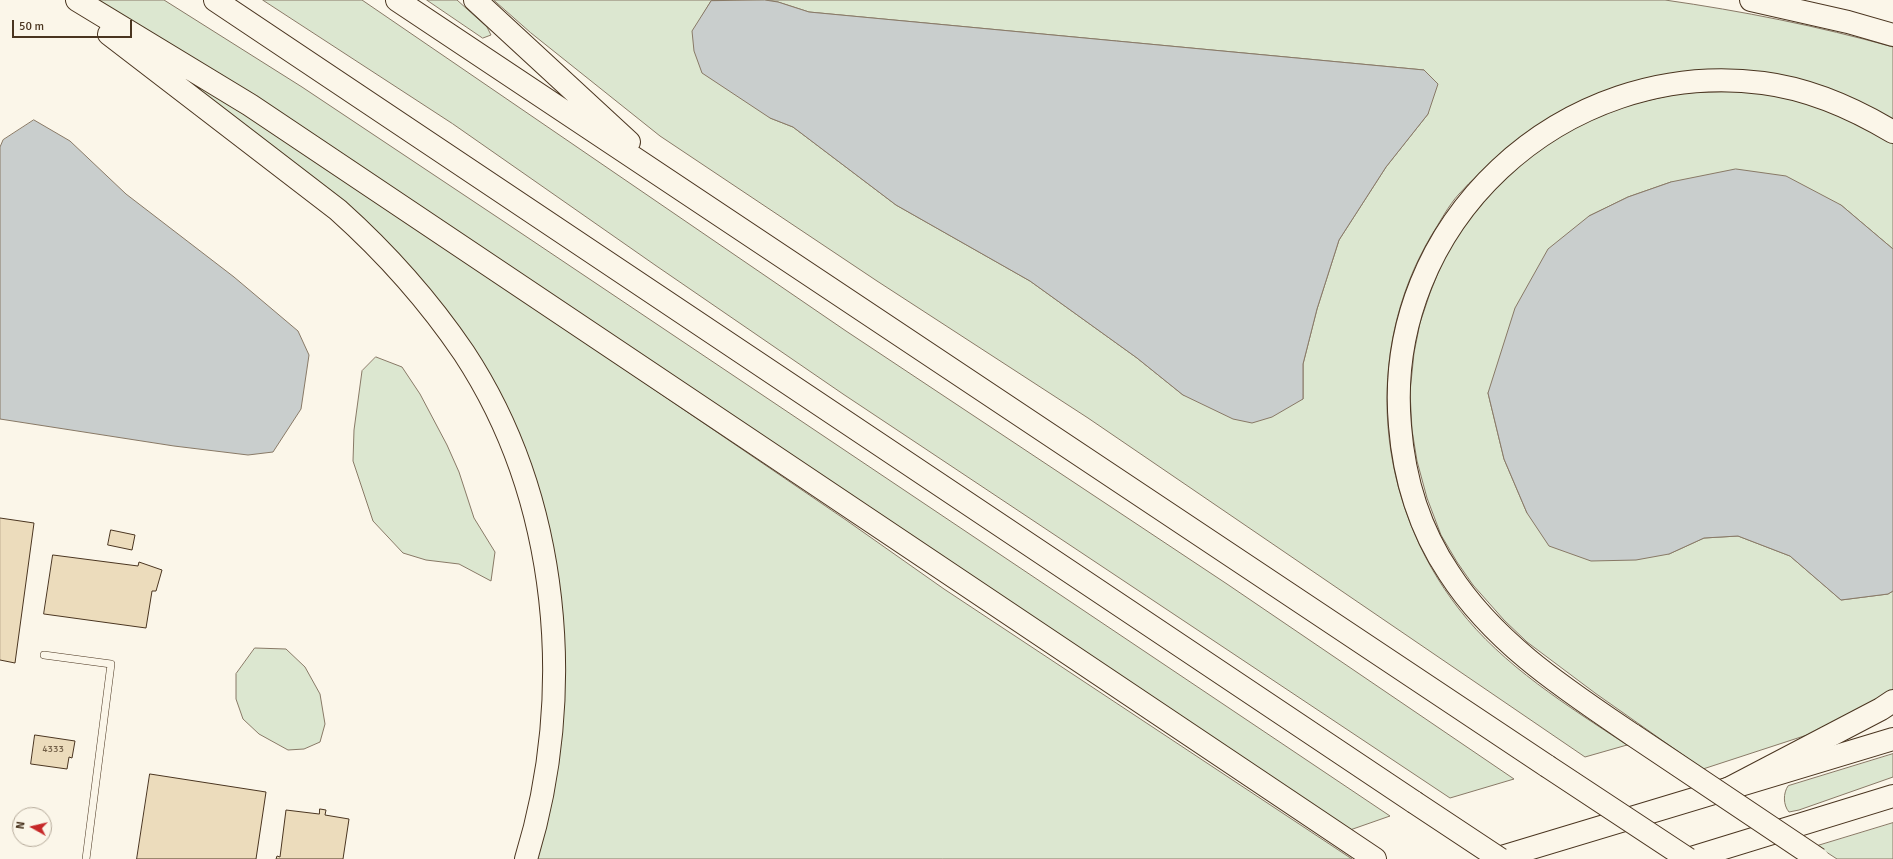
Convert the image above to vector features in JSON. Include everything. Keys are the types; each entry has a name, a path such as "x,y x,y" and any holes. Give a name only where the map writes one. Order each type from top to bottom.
{"main road":[{"path":"65,0 309,188 372,241 406,276 436,314 464,354 488,397 519,467 530,502 548,582 553,628 555,674 551,744 540,808 526,859"},
{"path":"77,0 250,105 1375,859"},
{"path":"204,0 290,50"},
{"path":"215,0 1500,859"},
{"path":"397,0 1688,859 1893,796"},
{"path":"475,0 680,189"},
{"path":"1750,0 1848,22 1893,35"},
{"path":"1818,859 1581,700 1532,663 1499,635 1470,604 1447,571 1428,537 1416,504 1406,470 1398,407 1399,379 1402,351 1410,317 1422,283 1437,250 1455,220 1476,192 1501,167 1532,141 1567,120 1604,102 1643,90 1681,84 1717,81 1765,84 1802,91 1838,103 1871,119 1893,132"},
{"path":"1728,789 1881,709 1893,701"},
{"path":"1495,859 1893,738"}],"lane":[{"path":"44,655 111,664 86,859"}],"green space":[{"path":"97,0 164,0 302,87 1390,816 1350,830"},
{"path":"263,0 362,0 846,331 1227,584 1514,779 1450,798 843,394 453,124"},
{"path":"427,0 457,0 487,27 491,35 483,38"},
{"path":"494,0 722,0 711,1 702,16 770,118 793,127 896,205 1030,281 1137,358 1183,395 1303,399 1303,364 1317,309 1339,240 1386,167 1428,114 1424,70 809,12 778,2 765,0 1665,0 1780,20 1837,32 1893,47 1893,123 1699,75 1499,157 1468,184 1451,204 1431,236 1409,281 1395,329 1388,377 1388,427 1395,475 1410,522 1431,567 1459,609 1476,630 1537,684 1627,745 1585,757 1088,418 877,281 660,136 531,33"},
{"path":"189,75 846,520 944,589 1352,859 533,859 544,823 546,535 450,323 182,82"},
{"path":"1752,91 1788,97 1817,105 1893,142 1893,249 1841,205 1671,182 1628,197 1589,216 1488,393 1504,459 1527,513 1669,554 1704,538 1738,536 1790,556 1841,600 1888,594 1893,591 1893,692 1832,725 1807,735 1703,769 1595,693 1527,642 1504,620 1473,585 1441,535 1427,498 1417,461 1412,430 1410,392 1414,353 1420,323 1442,263 1449,249 1468,221 1501,180 1540,147 1610,109 1681,93"},
{"path":"376,357 402,367 420,394 447,445 459,472 474,518 495,552 491,581 459,564 426,560 403,553 373,521 353,461 354,430 362,371"},
{"path":"255,648 286,649 305,667 320,694 325,724 320,742 304,749 288,750 259,734 243,719 236,699 236,674"},
{"path":"1893,754 1893,777 1799,810 1789,812 1787,809 1784,799 1788,786"},
{"path":"1893,823 1893,859 1837,859 1817,846"}],"shaded area":[{"path":"765,0 778,2 809,12 1424,70 1438,84 1428,114 1386,167 1339,240 1317,309 1303,364 1303,399 1272,417 1252,423 1233,419 1183,395 1137,358 1030,281 896,205 793,127 770,118 702,73 694,51 692,31 711,1"},
{"path":"34,120 70,141 126,194 234,277 298,331 309,355 301,409 273,452 248,455 174,446 0,419 0,147 3,140"},
{"path":"1736,169 1786,176 1841,205 1893,249 1893,591 1888,594 1841,600 1790,556 1738,536 1704,538 1669,554 1636,560 1591,561 1549,546 1527,513 1504,459 1488,393 1515,308 1548,249 1589,216 1628,197 1671,182"}],"building":[{"path":"0,518 34,523 15,663 0,660"},
{"path":"111,530 135,535 132,550 108,545"},
{"path":"53,555 138,566 139,562 162,570 156,591 152,591 146,628 44,614"},
{"path":"35,735 75,741 72,758 69,757 67,769 31,764"},
{"path":"150,774 266,792 256,859 137,859"},
{"path":"320,809 326,810 325,815 349,819 343,859 276,859 277,856 280,857 286,810 319,814"}]}
